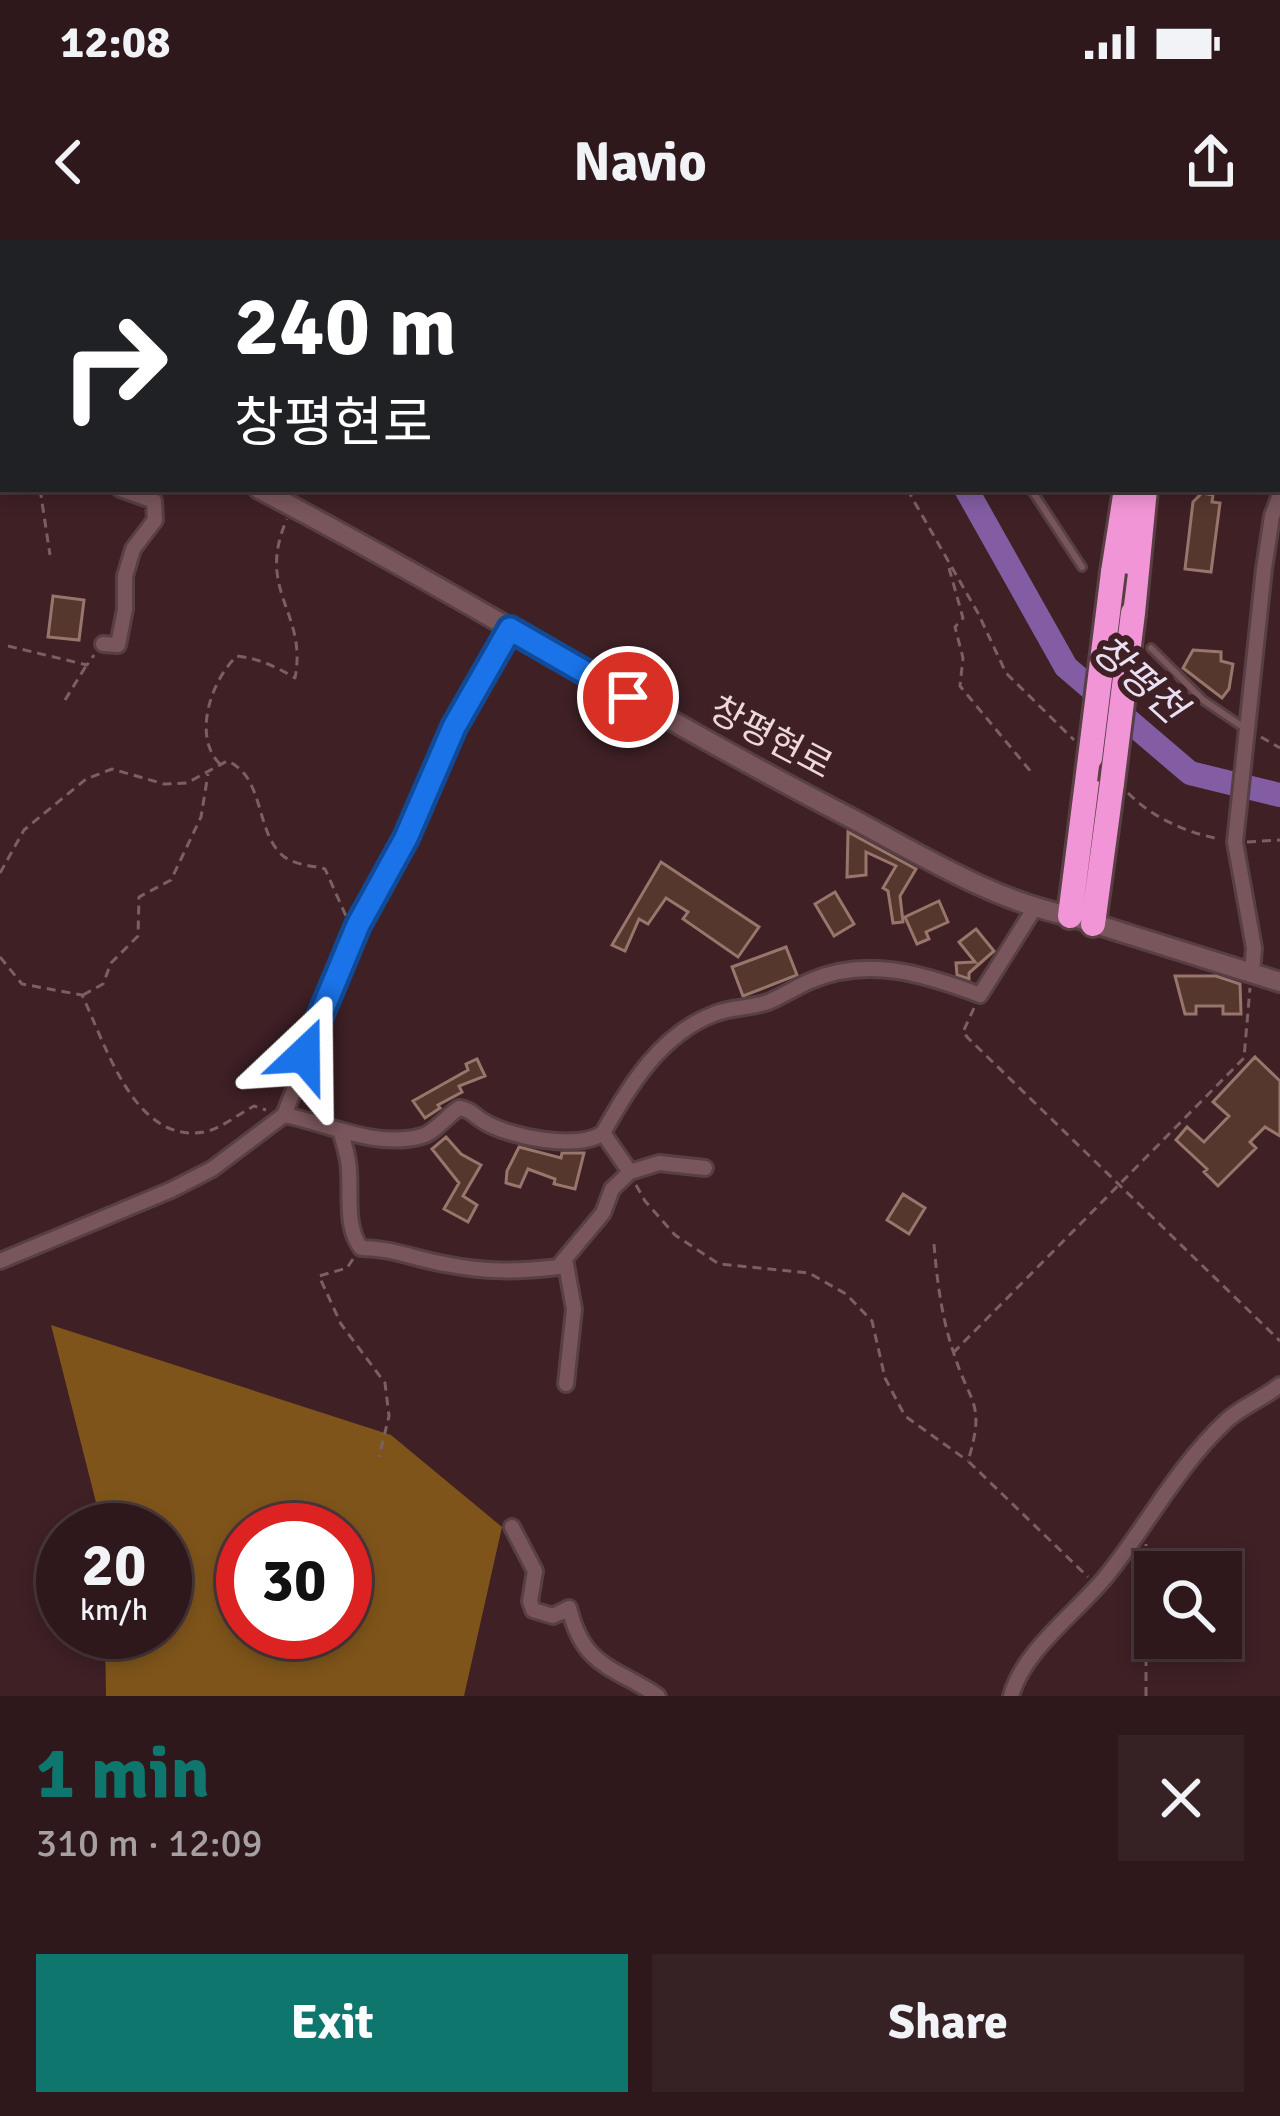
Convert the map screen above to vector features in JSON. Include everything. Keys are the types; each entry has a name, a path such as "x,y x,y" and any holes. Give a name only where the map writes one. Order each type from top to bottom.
{"highway":[{"path":"1082,920 1087,753 1126,492"},
{"path":"1082,920 1113,781 1145,492"}],"main road":[{"name":"창평현로","path":"265,492 706,742 1034,909 1280,982"}],"street":[{"path":"103,644 118,646 125,576 133,549 154,520 154,501 128,492"},
{"path":"1252,974 1254,947 1236,837 1272,569 1272,516 1280,496"},
{"path":"0,1261 212,1169 284,1115 355,933 406,838 454,727 510,629"},
{"path":"284,1115 378,1138 426,1136 459,1108 472,1110 484,1122 544,1140 595,1139 634,1077 680,1034 714,1014 766,1003 814,979 849,970 887,968 980,995 1034,909"},
{"path":"341,1132 350,1167 355,1240 361,1248 388,1248 438,1263 505,1273 558,1267 603,1213 612,1189 630,1172 659,1162 705,1168"},
{"path":"603,1133 630,1172"},
{"path":"565,1259 574,1309 566,1384"},
{"path":"1011,1696 1033,1654 1098,1586 1141,1525 1230,1417 1280,1385"},
{"path":"512,1527 535,1571 533,1610 553,1616 569,1608 580,1641 604,1667 658,1696"}],"lane":[{"path":"1033,492 1082,567"},
{"path":"1151,648 1220,715 1247,730"}],"path":[{"path":"40,492 50,555"},
{"path":"910,492 1006,673 1087,753"},
{"path":"220,764 209,753 202,725 227,665 237,656 251,658 271,663 295,678 296,633 277,584 275,562 276,545 293,507"},
{"path":"947,561 963,618 955,627 963,658 960,686 1032,773"},
{"path":"65,700 103,644"},
{"path":"8,646 87,665"},
{"path":"1247,730 1280,748"},
{"path":"0,873 24,830 86,779 112,769 164,784 187,783 227,760 239,766 249,780 277,851 291,861 325,868 355,933"},
{"path":"0,957 22,984 82,995 103,984 111,963 138,936 139,897 171,880 202,817 208,771"},
{"path":"1113,781 1145,810 1192,833 1280,840"},
{"path":"953,1353 1244,1058 1252,974"},
{"path":"82,995 137,1107 157,1125 205,1132 254,1106 284,1115"},
{"path":"980,995 963,1032 1280,1341"},
{"path":"630,1172 645,1201 675,1235 719,1264 808,1273 845,1294 872,1321 885,1378 905,1416 968,1461 1098,1586"},
{"path":"934,1244 940,1309 979,1426 968,1461"},
{"path":"361,1248 347,1268 319,1276 341,1324 385,1383 389,1416 379,1457"},
{"path":"1141,1525 1148,1547 1146,1696"}],"shaded area":[{"path":"51,1325 391,1435 502,1527 464,1696 106,1696 105,1659 192,1659 192,1503 96,1503"}],"building":[{"path":"1202,493 1220,503 1211,572 1185,569 1193,502"},
{"path":"53,596 84,600 79,640 48,637"},
{"path":"1193,650 1221,652 1221,661 1233,664 1229,689 1222,698 1183,668"},
{"path":"848,832 916,869 900,896 903,922 893,923 888,891 883,888 896,866 866,852 866,875 847,877"},
{"path":"661,862 759,927 738,957 683,919 688,912 666,898 648,924 639,919 625,951 612,945"},
{"path":"835,892 854,924 834,936 815,904"},
{"path":"939,901 948,922 926,932 929,939 917,944 905,917"},
{"path":"976,929 994,951 969,973 969,979 957,975 956,963 975,962 959,942"},
{"path":"786,947 797,975 743,996 732,967"},
{"path":"1175,976 1216,976 1240,984 1241,1014 1223,1014 1223,1006 1196,1006 1196,1014 1185,1014"},
{"path":"1255,1057 1280,1081 1280,1136 1265,1127 1250,1142 1256,1148 1218,1186 1176,1140 1187,1127 1204,1142 1229,1116 1213,1102"},
{"path":"477,1059 485,1076 459,1086 462,1092 425,1118 413,1101 468,1070 466,1064"},
{"path":"446,1137 461,1154 481,1165 463,1196 477,1205 468,1222 444,1209 459,1183 432,1149"},
{"path":"519,1147 561,1158 562,1153 584,1153 575,1189 554,1184 555,1179 528,1169 520,1187 506,1183"},
{"path":"903,1194 925,1208 909,1234 887,1220"}],"waterway":[{"name":"창평천","path":"968,492 1066,667 1190,773 1280,795"}],"route":[{"path":"304,1055 358,925 406,838 454,727 510,629 628,697"}]}
